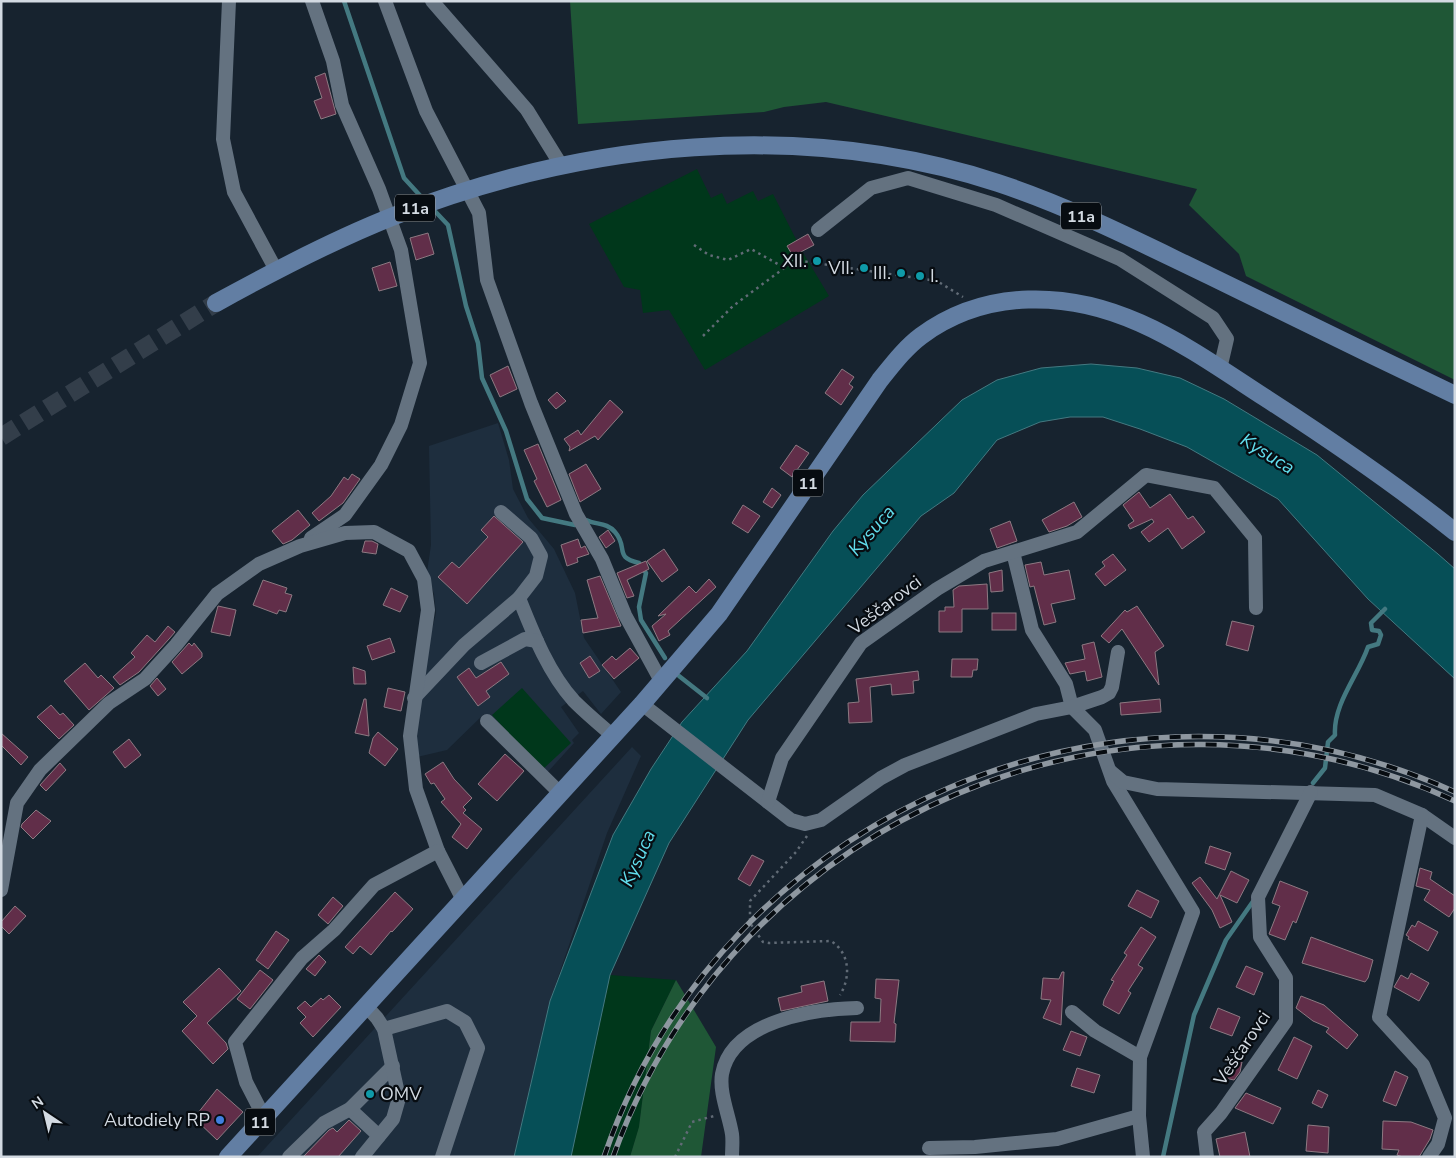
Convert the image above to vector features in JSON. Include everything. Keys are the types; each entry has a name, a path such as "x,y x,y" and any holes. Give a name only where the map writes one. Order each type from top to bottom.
{"main road":[{"name":"11a","path":"216,303 296,260 402,213 462,192 539,170 649,152 719,146 784,145 873,154 945,168 998,183 1044,200 1112,229 1451,393"},
{"name":"11","path":"228,1157 642,704 719,614 880,380 903,351 920,336 943,322 980,307 1022,298 1040,298 1084,305 1140,323 1220,369 1327,437 1453,529"}],"street":[{"path":"229,1 223,139 234,192 276,270"},
{"path":"300,546 345,515 381,465 401,425 420,363 401,250 379,189 342,105 334,61 312,1"},
{"path":"385,1 426,111 479,213 487,280 531,403 576,514 602,559 625,615 661,681"},
{"path":"432,1 527,110 561,165"},
{"path":"818,230 871,188 908,178 996,205 1120,259 1213,318 1226,339 1220,369"},
{"name":"Veščarovci","path":"768,802 782,758 861,643 937,589 984,561 1078,532 1146,475 1214,488 1255,538 1256,608"},
{"path":"414,698 464,645 519,598 536,576 541,556 531,538 501,512"},
{"path":"1,890 17,803 40,770 109,704 146,678 176,645 217,594 259,564 300,546 345,533 374,532 409,551 424,579 428,610 410,736 416,789 438,851 463,900"},
{"path":"1013,552 1032,630 1066,684 1072,707 1096,730 1113,782 1193,912 1140,1057 1139,1116 1143,1157"},
{"path":"519,598 537,641 554,673 574,700 612,735"},
{"path":"481,663 525,639 537,641"},
{"path":"642,704 791,820 805,824 821,820 881,778 905,765 1036,714 1072,707 1109,693 1118,652"},
{"path":"487,721 560,793"},
{"path":"1107,765 1117,779 1139,787 1375,795 1422,815 1455,838"},
{"name":"Veščarovci","path":"1207,1157 1204,1132 1221,1113 1286,1021 1286,978 1260,937 1258,897 1311,792"},
{"path":"1422,815 1379,1016 1423,1065 1445,1118 1438,1144 1429,1157"},
{"path":"264,1117 246,1082 235,1042 302,958 334,930 374,886 438,851"},
{"path":"362,1157 393,1119 399,1098 384,1030 377,1018 366,1006"},
{"path":"732,1157 732,1136 722,1091 722,1074 727,1060 736,1047 772,1023 830,1009 857,1008"},
{"path":"384,1030 447,1011 465,1022 478,1048 442,1157"},
{"path":"1072,1012 1095,1031 1140,1057"},
{"path":"289,1157 324,1122 350,1109 393,1066"},
{"path":"350,1109 379,1136"},
{"path":"929,1148 951,1152 1057,1139 1139,1116"}],"path":[{"path":"694,245 708,255 728,260 750,249 785,268"},
{"path":"703,336 733,306 795,260 937,281 980,307"},
{"path":"811,823 804,841 750,901 749,914 754,931 763,942 831,941 839,946 845,954 847,976 844,989 830,1009"},
{"path":"675,1157 692,1122 727,1113"}],"shaded area":[{"path":"570,1 1455,1 1455,380 1246,276 1239,254 1189,205 1197,189 826,102 784,107 764,112 578,124"},
{"path":"697,169 711,198 722,193 727,204 753,191 758,201 773,194 802,251 829,296 705,370 669,310 643,313 640,290 624,287 589,224"},
{"path":"498,423 509,460 513,489 528,518 554,549 575,593 584,638 621,692 601,714 583,691 561,707 579,733 572,740 574,743 545,775 484,714 447,750 417,757 416,739 425,660 436,613 434,594 427,572 431,545 429,446"},
{"path":"522,688 571,743 542,770 492,715"},
{"path":"632,747 641,756 607,833 550,1001 514,1157 257,1157"},
{"path":"610,975 676,980 651,1031 639,1128 630,1157 571,1157"},
{"path":"676,980 716,1047 701,1157 630,1157 639,1127 651,1031"}],"water":[{"name":"Kysuca","path":"1091,364 1137,368 1180,378 1224,399 1317,455 1438,554 1455,569 1455,679 1368,599 1278,499 1187,447 1103,417 1070,417 1040,422 997,440 954,493 921,516 748,720 669,843 610,975 571,1157 514,1157 550,1001 613,835 651,769 682,722 747,651 833,531 863,495 962,400 997,380 1041,368"}],"building":[{"path":"325,73 336,114 321,119 314,101 322,98 315,77"},
{"path":"428,233 434,254 416,260 410,238"},
{"path":"808,234 814,245 793,256 787,246"},
{"path":"390,262 397,286 379,291 372,268"},
{"path":"508,366 517,389 500,397 490,375"},
{"path":"842,369 854,377 849,384 853,387 841,405 825,393"},
{"path":"557,392 566,401 556,409 548,400"},
{"path":"610,400 623,412 598,440 595,436 569,451 570,447 564,439 578,430 581,435"},
{"path":"538,444 561,500 547,507 534,481 537,479 524,450"},
{"path":"796,445 809,453 792,477 780,468"},
{"path":"586,464 601,489 580,502 569,474"},
{"path":"352,474 360,479 343,503 319,521 312,513 331,496 344,477 348,480"},
{"path":"772,488 781,495 772,508 763,502"},
{"path":"1139,492 1150,508 1170,494 1188,519 1193,516 1205,532 1182,549 1168,528 1149,542 1141,532 1154,522 1152,519 1130,529 1128,525 1134,521 1123,505"},
{"path":"1074,502 1082,517 1067,526 1049,532 1042,520"},
{"path":"743,505 760,516 748,533 732,523"},
{"path":"298,510 310,525 292,540 283,544 272,531"},
{"path":"494,516 523,542 467,604 438,577 452,562 459,568 488,537 481,530"},
{"path":"1010,521 1017,541 997,548 990,529"},
{"path":"608,530 615,541 606,548 599,537"},
{"path":"578,539 581,548 585,546 589,554 577,558 578,562 567,566 561,545"},
{"path":"365,541 372,541 378,544 376,554 362,552"},
{"path":"664,549 678,570 662,582 647,561"},
{"path":"1113,554 1126,570 1105,586 1095,574 1105,566 1102,562"},
{"path":"646,561 649,569 627,580 634,596 627,598 617,573"},
{"path":"1041,562 1044,575 1069,570 1075,599 1051,604 1056,622 1044,625 1034,586 1030,587 1025,565"},
{"path":"1002,570 1003,591 991,592 989,573"},
{"path":"600,576 621,626 583,633 581,620 598,618 587,580"},
{"path":"709,579 716,587 668,631 670,635 659,641 652,626 666,614 658,616 689,586 696,593"},
{"path":"263,580 287,588 285,593 292,595 286,612 279,610 277,614 253,605"},
{"path":"987,584 988,609 962,609 962,632 939,632 939,611 945,611 945,607 954,607 953,590 959,586"},
{"path":"391,588 408,596 400,612 383,605"},
{"path":"218,606 236,610 230,636 211,632"},
{"path":"1137,606 1164,646 1155,652 1159,685 1122,629 1109,643 1101,636 1125,610 1127,612"},
{"path":"992,613 1016,613 1016,630 992,630"},
{"path":"1232,621 1254,626 1248,651 1226,645"},
{"path":"168,626 175,632 139,672 120,685 113,677 135,657 131,653 147,635 155,642"},
{"path":"390,638 395,652 372,660 367,646"},
{"path":"1094,642 1102,677 1087,681 1085,671 1070,674 1065,663 1085,659 1082,645"},
{"path":"189,643 192,646 194,643 202,653 202,657 182,674 172,662"},
{"path":"630,648 639,658 614,679 602,665 612,656 616,660"},
{"path":"590,656 600,671 589,678 580,663"},
{"path":"952,659 978,659 977,670 973,670 972,677 951,677"},
{"path":"501,662 509,674 486,691 490,697 478,706 457,677 469,668 476,678"},
{"path":"85,663 98,678 101,675 114,688 89,710 64,681"},
{"path":"353,667 365,671 366,684 354,684"},
{"path":"918,671 919,680 913,681 914,693 892,695 891,684 870,687 872,722 849,723 848,703 859,702 856,679"},
{"path":"157,678 166,689 158,696 150,686"},
{"path":"388,688 405,692 401,711 384,707"},
{"path":"364,699 366,699 369,736 355,733"},
{"path":"1160,699 1161,712 1121,715 1120,703"},
{"path":"51,705 60,715 63,713 74,725 59,739 37,717"},
{"path":"378,732 398,749 385,766 369,753 373,738"},
{"path":"1,733 28,757 21,765 1,745"},
{"path":"129,739 141,755 125,768 113,752"},
{"path":"505,754 524,771 497,801 478,784"},
{"path":"443,762 454,779 472,798 463,807 466,810 463,813 482,829 467,849 452,837 461,824 441,802 445,799 434,783 431,784 425,774"},
{"path":"60,763 66,770 46,791 40,785"},
{"path":"36,810 51,821 33,839 21,827"},
{"path":"1210,846 1231,853 1225,870 1205,863"},
{"path":"752,855 764,861 750,886 738,879"},
{"path":"1420,868 1432,872 1430,879 1455,896 1455,908 1449,917 1424,900 1430,890 1416,886"},
{"path":"1231,871 1249,880 1237,903 1220,895 1232,922 1220,928 1212,910 1192,883 1200,877 1217,899"},
{"path":"1280,881 1308,892 1296,923 1293,921 1285,940 1269,934 1280,906 1272,903"},
{"path":"1137,890 1159,901 1151,918 1128,906"},
{"path":"395,892 413,909 371,955 360,946 353,954 345,947"},
{"path":"333,897 343,906 328,924 318,915"},
{"path":"15,906 26,916 9,934 1,926 1,922"},
{"path":"1418,921 1438,932 1428,951 1408,939 1409,937 1406,935 1412,925 1415,927"},
{"path":"1141,927 1156,937 1138,965 1143,968 1128,991 1131,993 1119,1014 1103,1005 1104,1000 1114,981 1111,980 1127,955 1124,953"},
{"path":"276,931 289,940 268,969 256,960"},
{"path":"1311,937 1373,960 1365,982 1302,963"},
{"path":"319,955 326,962 315,976 306,969"},
{"path":"1246,966 1263,973 1254,995 1236,987"},
{"path":"219,968 241,991 207,1023 226,1043 228,1049 213,1064 182,1031 197,1016 183,1002"},
{"path":"260,970 273,980 250,1009 237,999"},
{"path":"1062,972 1064,972 1061,1025 1043,1018 1051,1000 1041,999 1043,978 1059,979"},
{"path":"1411,973 1429,983 1419,1001 1394,987 1401,975 1408,979"},
{"path":"876,979 899,980 894,1023 896,1024 895,1042 850,1041 851,1022 880,1022 881,999 875,998"},
{"path":"824,981 828,1001 781,1011 778,998 802,992 801,986"},
{"path":"329,995 341,1007 313,1037 300,1023 306,1017 297,1008 305,1001 311,1007 321,998 323,1000"},
{"path":"1301,996 1324,1005 1358,1035 1347,1049 1326,1032 1329,1028 1313,1021 1296,1008"},
{"path":"1218,1008 1240,1017 1232,1036 1210,1028"},
{"path":"1071,1031 1087,1037 1080,1056 1063,1050"},
{"path":"1294,1037 1312,1046 1297,1079 1278,1070"},
{"path":"1230,1059 1242,1062 1240,1072 1234,1080 1225,1078"},
{"path":"1077,1068 1100,1075 1094,1093 1071,1086"},
{"path":"1395,1071 1408,1077 1396,1106 1383,1101"},
{"path":"217,1089 243,1112 217,1140 194,1118"},
{"path":"1318,1090 1328,1095 1322,1108 1312,1103"},
{"path":"1246,1093 1281,1108 1273,1124 1235,1108"},
{"path":"349,1120 361,1131 338,1157 303,1157 329,1130 333,1128 337,1132"},
{"path":"1383,1121 1411,1122 1433,1130 1419,1157 1403,1157 1397,1155 1399,1150 1382,1149"},
{"path":"1308,1125 1329,1127 1328,1153 1306,1151"},
{"path":"1245,1132 1250,1157 1220,1157 1216,1139"}],"waterway":[{"path":"344,1 404,178 426,202"},
{"path":"431,207 448,225 466,306 478,343 482,378 506,431 527,499 542,518 575,525"},
{"path":"586,520 612,529 619,538 626,558 639,563 646,573 639,607 641,620 665,658"},
{"path":"1313,783 1325,768 1328,742 1335,735 1338,712 1347,690 1368,647 1378,644 1381,635 1379,631 1372,630 1371,623 1385,609"},
{"path":"679,676 707,698"},
{"path":"1163,1157 1194,1015 1226,940 1254,900"}],"tunnel":[{"path":"1,437 216,303"}],"railway":[{"path":"604,1157 661,1035 740,932 838,849 949,788 1071,750 1199,737 1328,750 1455,792"},
{"path":"613,1157 671,1038 750,936 846,854 956,794 1076,757 1202,745 1329,759 1455,801"}],"place":[{"name":"XII.","path":"817,261"},
{"name":"VII.","path":"864,268"},
{"name":"III.","path":"901,273"},
{"name":"I.","path":"920,276"},
{"name":"OMV","path":"370,1094"},
{"name":"Autodiely RP","path":"220,1120"}]}
